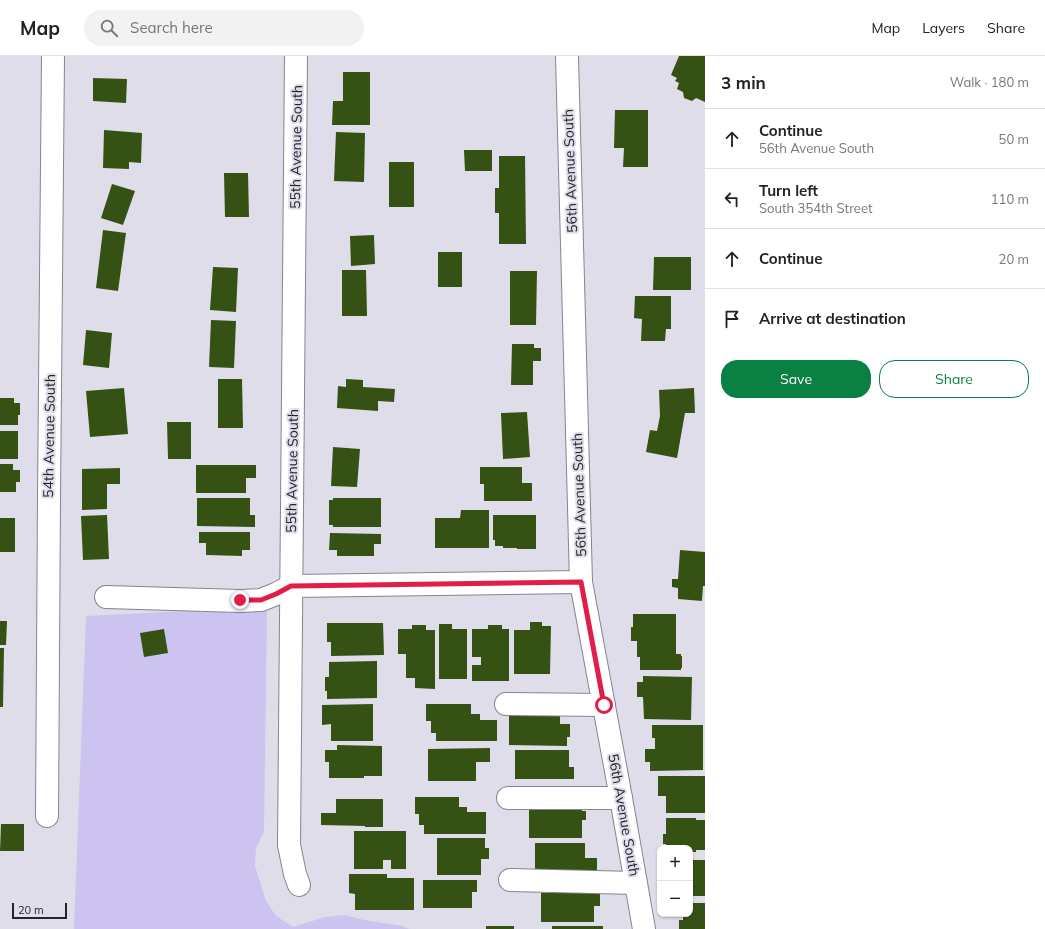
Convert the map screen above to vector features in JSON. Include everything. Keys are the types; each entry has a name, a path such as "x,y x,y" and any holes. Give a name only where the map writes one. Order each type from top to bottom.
{"street":[{"name":"54th Avenue South","path":"47,816 53,56"},
{"name":"55th Avenue South","path":"296,56 289,845 295,874 299,885"},
{"name":"56th Avenue South","path":"567,56 581,582 644,929"},
{"path":"106,597 261,600 291,586 581,582"},
{"path":"506,704 604,705"},
{"path":"508,798 621,798"},
{"path":"510,880 636,883"}],"shaded area":[{"path":"267,607 264,832 256,848 255,866 266,901 276,916 293,927 325,917 345,915 364,920 403,926 409,929 74,929 86,616"}],"building":[{"path":"679,56 705,56 705,102 696,98 692,101 684,98 683,92 677,89 679,83 675,81 677,78 671,75"},
{"path":"343,72 370,72 370,125 332,125 333,101 343,101"},
{"path":"93,78 127,79 126,103 93,101"},
{"path":"615,110 648,110 648,167 623,167 624,148 614,148"},
{"path":"104,130 142,133 141,163 129,162 129,169 103,168"},
{"path":"336,132 365,133 364,182 334,181"},
{"path":"464,150 492,150 492,171 465,171"},
{"path":"499,156 525,156 526,244 499,244 499,213 495,213 495,188 499,188"},
{"path":"389,162 414,162 414,207 389,207"},
{"path":"224,173 248,173 249,217 225,217"},
{"path":"112,184 135,191 123,225 101,218"},
{"path":"103,230 126,233 118,291 96,288"},
{"path":"374,235 375,264 351,266 350,236"},
{"path":"438,252 462,252 462,287 438,287"},
{"path":"654,257 691,257 691,290 653,290"},
{"path":"213,267 238,268 236,312 210,310"},
{"path":"342,270 366,270 367,316 342,316"},
{"path":"510,271 537,271 536,325 510,325"},
{"path":"635,296 671,296 671,329 666,329 665,341 641,341 642,319 634,318"},
{"path":"211,320 236,321 234,368 209,367"},
{"path":"86,330 112,333 109,368 83,365"},
{"path":"512,344 534,344 534,348 541,348 541,361 533,361 533,385 511,385"},
{"path":"218,379 242,379 243,428 218,428"},
{"path":"346,379 363,380 363,387 395,389 394,402 378,401 378,411 337,408 338,386 346,387"},
{"path":"124,388 128,434 90,437 86,391"},
{"path":"694,388 695,413 685,413 677,458 646,452 650,430 657,431 660,416 659,390"},
{"path":"0,398 14,398 14,403 20,403 18,425 0,425"},
{"path":"527,412 530,457 503,459 501,413"},
{"path":"167,422 191,422 191,459 168,459"},
{"path":"0,431 18,431 18,459 0,459"},
{"path":"333,447 360,449 357,487 331,486"},
{"path":"0,464 13,464 13,470 20,470 20,482 16,482 16,492 0,492"},
{"path":"196,465 256,465 256,478 246,478 246,493 196,493"},
{"path":"480,467 522,467 522,483 532,483 532,501 484,501 484,484 480,484"},
{"path":"120,468 120,484 107,484 107,509 82,510 82,469"},
{"path":"197,498 250,498 250,515 255,515 255,527 197,526"},
{"path":"333,498 381,498 381,527 333,527 333,525 329,525 329,500 333,500"},
{"path":"461,510 489,510 489,548 435,548 435,518 460,518"},
{"path":"107,515 109,559 83,560 81,516"},
{"path":"493,515 536,515 536,549 503,548 503,546 495,546 495,540 493,540"},
{"path":"0,518 15,518 15,552 0,552"},
{"path":"199,532 250,532 250,550 242,550 242,556 206,555 206,543 199,543"},
{"path":"330,533 381,534 381,544 374,544 374,556 337,556 337,550 329,550"},
{"path":"680,550 705,552 705,586 703,586 702,601 678,599 678,588 672,587 672,579 678,579"},
{"path":"633,614 676,614 676,654 681,654 682,656 681,670 640,670 640,657 637,657 637,641 631,641"},
{"path":"0,621 7,621 6,645 0,645"},
{"path":"530,622 542,622 542,626 551,626 550,674 514,674 514,630 530,630"},
{"path":"327,623 383,623 384,655 331,656 331,642 327,642"},
{"path":"439,624 452,624 452,629 467,629 467,679 439,679"},
{"path":"412,625 426,625 426,630 435,630 435,689 415,688 415,678 406,678 406,654 398,654 398,629 412,629"},
{"path":"488,625 502,625 502,629 509,629 509,681 472,681 472,665 481,665 481,657 472,657 472,629 488,629"},
{"path":"164,629 168,653 144,657 140,633"},
{"path":"0,648 4,648 3,707 0,707"},
{"path":"377,661 377,698 327,699 327,691 325,691 325,677 329,677 329,662"},
{"path":"643,676 692,677 691,720 644,719 643,697 637,697 637,682 643,682"},
{"path":"373,704 373,741 331,741 331,724 322,725 322,705"},
{"path":"426,704 471,704 471,714 480,714 480,720 497,720 497,741 436,741 436,733 431,733 431,721 426,721"},
{"path":"560,709 560,724 570,724 570,737 567,737 567,746 509,745 509,713"},
{"path":"652,725 703,725 703,770 650,771 650,762 645,762 645,749 655,749 655,738 652,738"},
{"path":"337,745 382,746 382,776 364,776 364,778 329,778 329,762 325,762 325,750 337,750"},
{"path":"490,748 490,762 476,762 476,781 428,781 428,749"},
{"path":"515,750 569,750 569,767 574,767 574,779 515,779"},
{"path":"658,776 705,776 705,813 666,813 666,796 658,796"},
{"path":"415,797 459,797 459,807 467,807 467,812 486,812 486,834 424,834 424,825 419,825 419,814 415,814"},
{"path":"336,799 383,799 383,827 321,825 321,813 336,813"},
{"path":"529,809 582,809 582,811 586,811 586,820 582,820 582,838 529,838"},
{"path":"666,818 696,818 696,820 705,820 705,850 696,850 696,852 693,852 693,845 663,844 663,834 666,834"},
{"path":"1,824 24,824 24,851 0,851"},
{"path":"354,831 406,831 406,869 391,869 391,860 383,860 383,869 354,869"},
{"path":"437,838 485,838 485,848 489,848 489,859 481,859 481,875 437,875"},
{"path":"535,843 585,843 585,858 597,858 597,872 535,872"},
{"path":"693,860 705,860 705,896 693,896"},
{"path":"349,874 387,874 387,878 414,878 414,910 355,910 355,894 349,893"},
{"path":"423,880 477,880 477,892 472,892 472,908 423,908"},
{"path":"541,893 600,893 600,906 594,906 594,922 541,922"},
{"path":"693,903 705,903 705,929 679,929 679,920 683,920 683,917 693,917"},
{"path":"486,926 514,926 514,929 486,929"},
{"path":"552,926 603,926 603,929 552,929"}],"route":[{"path":"240,600 261,600 291,586 581,582 604,705"}]}
